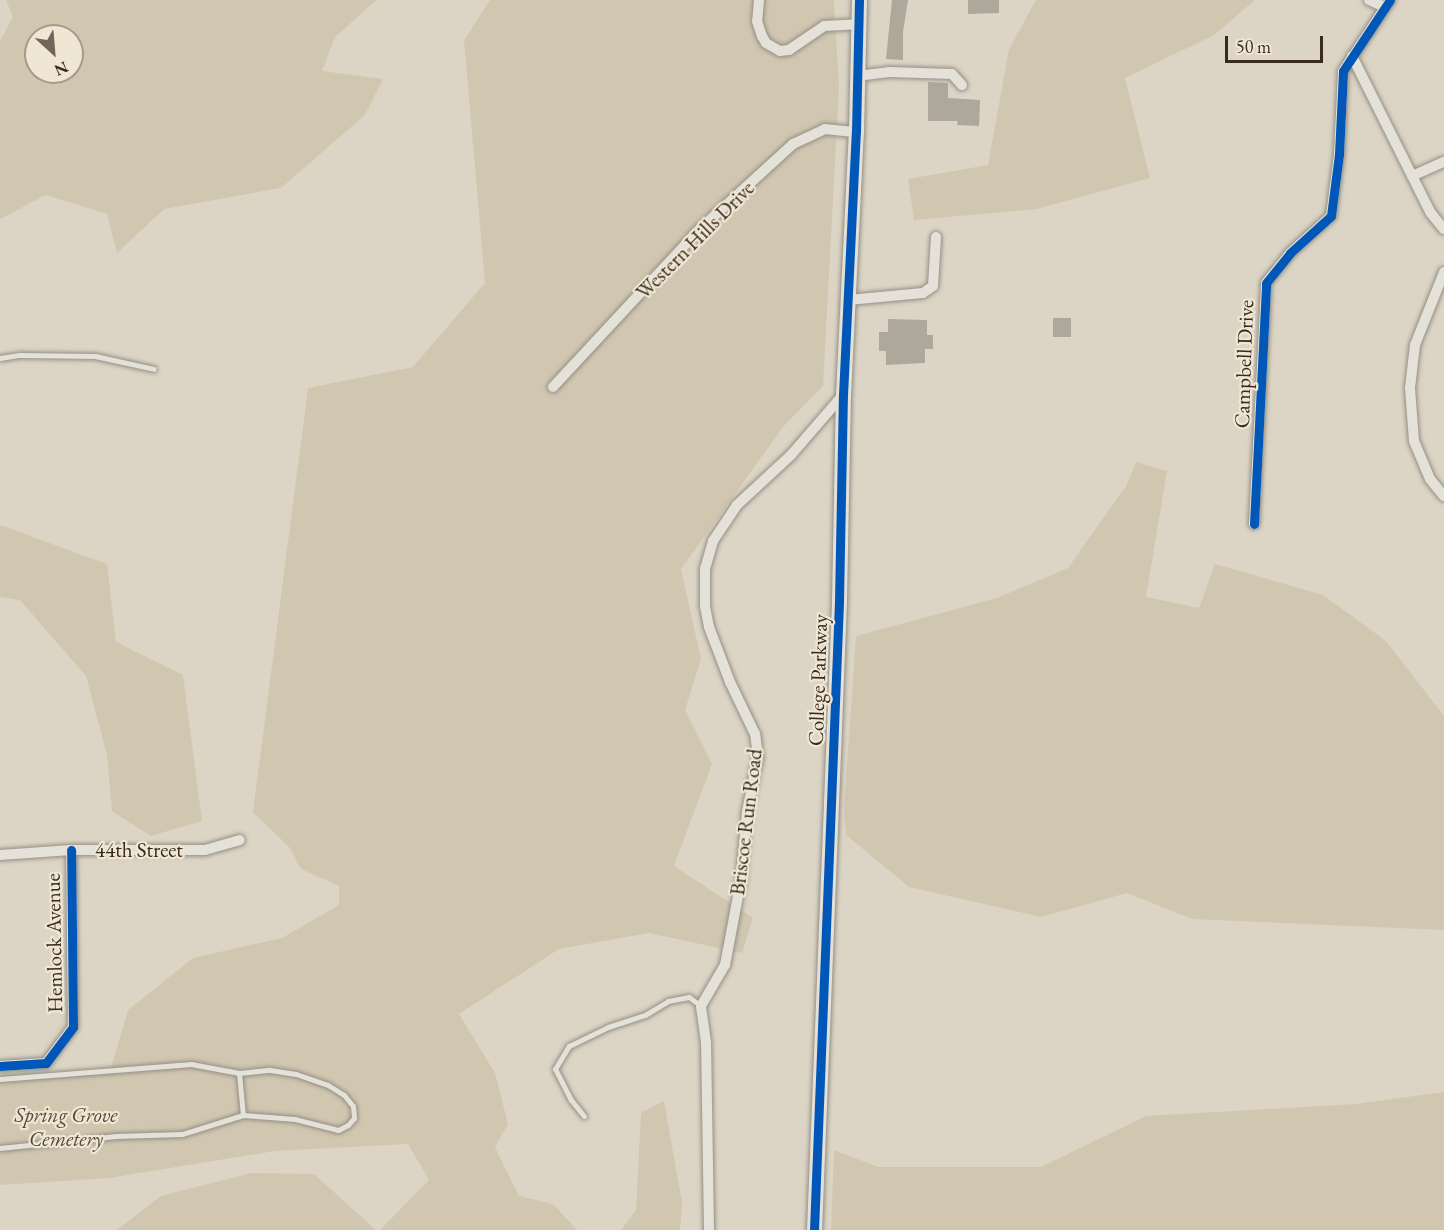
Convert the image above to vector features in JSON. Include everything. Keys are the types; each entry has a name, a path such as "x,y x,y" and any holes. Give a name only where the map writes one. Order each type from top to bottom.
{"street":[{"path":"759,0 757,21 762,36 773,49 780,51 789,50 824,26 857,24"},
{"name":"College Parkway","path":"814,1230 839,601 843,395 856,132 859,0"},
{"path":"1369,0 1388,4"},
{"name":"Campbell Drive","path":"1254,525 1266,283 1290,253 1331,216 1339,154 1342,70 1388,4"},
{"path":"1352,56 1430,212 1444,229"},
{"path":"857,76 889,72 952,74 962,85"},
{"name":"Western Hills Drive","path":"554,387 701,228 792,144 825,129 856,132"},
{"path":"1413,176 1444,162"},
{"path":"848,300 923,293 933,286 936,237"},
{"path":"1444,272 1415,345 1410,388 1414,441 1430,479 1444,496"},
{"name":"Briscoe Run Road","path":"701,1006 725,965 741,880 747,812 758,757 756,734 730,682 709,627 705,606 705,569 713,540 738,505 791,455 843,395"},
{"name":"44th Street","path":"0,855 71,850 205,850 240,840"},
{"name":"Hemlock Avenue","path":"0,1065 46,1063 73,1027 71,850"},
{"path":"701,1006 706,1042 709,1230"}],"lane":[{"path":"0,358 20,355 95,356 154,369"},
{"path":"584,1116 571,1100 555,1069 569,1046 608,1027 645,1015 668,1001 688,997 701,1006"},
{"path":"0,1079 191,1064 239,1073 270,1070 296,1074 328,1085 344,1095 354,1106 354,1118 348,1125 338,1130 295,1119 243,1115 182,1134 116,1136 0,1148"},
{"path":"239,1073 243,1115"}],"green space":[{"path":"6,0 377,0 335,37 322,71 383,79 365,115 281,188 164,209 117,253 107,214 46,195 0,219 0,41 13,17"},
{"name":"Spring Grove Cemetery","path":"490,0 834,0 839,87 823,386 783,427 681,569 701,659 685,710 712,764 674,866 753,918 742,953 649,933 559,949 459,1014 495,1073 508,1124 495,1147 519,1196 553,1204 577,1230 380,1230 429,1180 408,1144 275,1151 109,1178 0,1185 0,1076 112,1071 194,1061 111,1068 128,1010 193,958 282,938 339,905 339,886 301,869 289,847 253,812 308,388 413,367 485,283 464,40"},
{"path":"1036,0 1255,0 1214,35 1125,78 1150,178 1037,209 914,220 908,179 988,165 1009,49"},
{"path":"1136,462 1167,471 1146,597 1199,608 1215,564 1323,595 1386,641 1444,716 1444,930 1192,919 1127,893 1041,917 909,887 846,835 844,809 856,636 997,598 1068,568 1126,486"},
{"path":"0,525 107,564 116,642 183,675 202,821 151,836 112,811 107,755 86,676 20,600 0,597"},
{"path":"1444,1092 1444,1230 831,1230 834,1150 878,1167 1041,1167 1146,1116 1355,1104"},
{"path":"664,1101 682,1203 680,1230 621,1230 636,1210 641,1113"},
{"path":"251,1173 314,1174 376,1230 117,1230 161,1196"}],"building":[{"path":"892,0 908,0 903,32 903,60 886,59"},
{"path":"968,0 999,0 999,13 968,14"},
{"path":"928,82 948,83 948,98 980,100 979,126 957,125 958,121 928,121"},
{"path":"1053,318 1071,318 1071,337 1053,337"},
{"path":"888,319 927,320 927,335 933,335 933,349 925,349 925,363 886,365 886,351 879,351 879,332 888,332"}],"cycle path":[{"path":"814,1230 839,601 843,395 856,132 859,0"},
{"path":"1254,524 1266,283 1290,253 1331,216 1339,154 1343,71 1390,0"},
{"path":"0,1066 46,1063 73,1027 71,850"}]}
